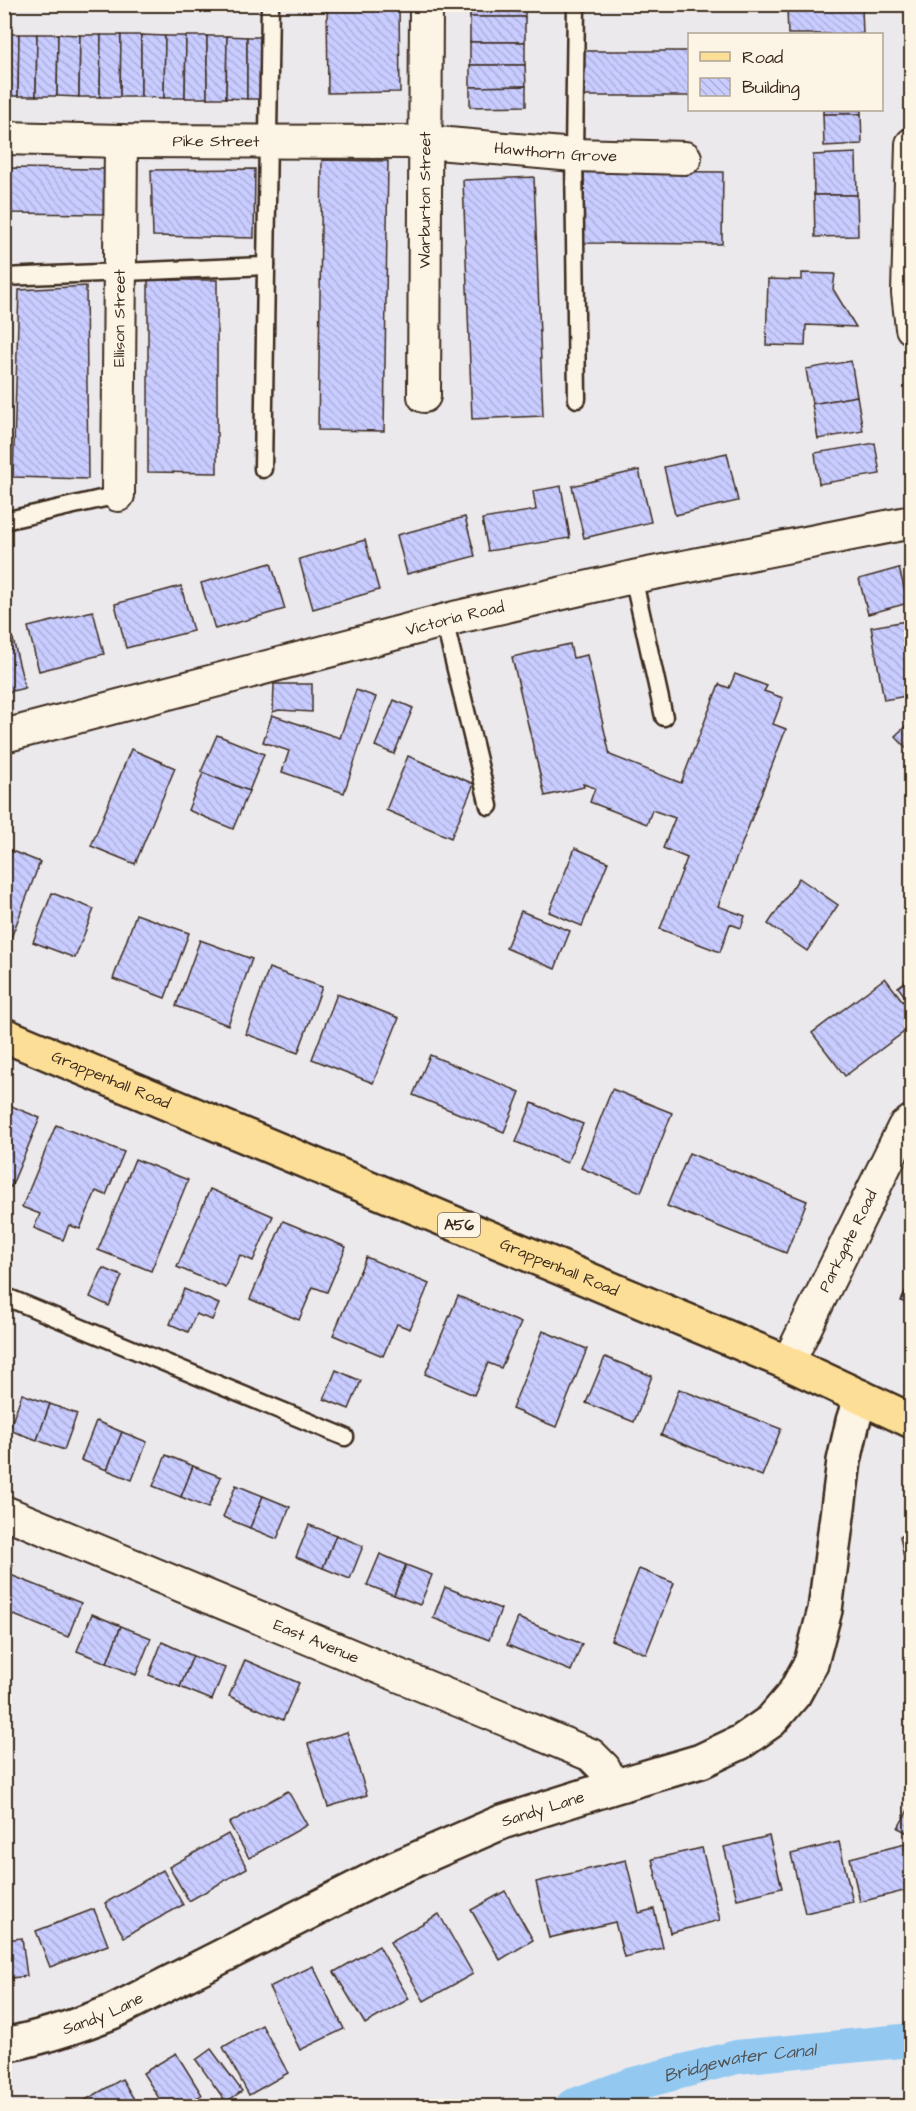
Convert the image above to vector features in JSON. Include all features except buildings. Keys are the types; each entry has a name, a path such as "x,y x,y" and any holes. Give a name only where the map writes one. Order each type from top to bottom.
{"main road":[{"name":"Grappenhall Road","path":"4,1035 788,1363 912,1421"}],"street":[{"name":"Warburton Street","path":"424,396 426,4"},
{"name":"Pike Street","path":"4,138 121,141 426,142"},
{"name":"Ellison Street","path":"118,495 121,141"},
{"name":"Hawthorn Grove","path":"426,142 574,155 685,158"},
{"path":"912,144 908,293 912,328"},
{"name":"Victoria Road","path":"4,736 444,620 633,577 912,522"},
{"name":"Parkgate Road","path":"788,1363 904,1127 912,1121"},
{"name":"Sandy Lane","path":"4,2045 31,2040 74,2027 112,2012 394,1869 502,1822 613,1786 701,1761 741,1742 771,1720 794,1694 811,1663 825,1610 844,1461 861,1397"},
{"name":"East Avenue","path":"4,1512 591,1755 604,1768 613,1786"}],"lane":[{"path":"263,469 270,4"},
{"path":"576,4 574,155 577,399"},
{"path":"4,277 266,266"},
{"path":"4,521 118,495"},
{"path":"633,577 664,717"},
{"path":"444,620 489,806"},
{"path":"4,1296 345,1437"}],"waterway":[{"name":"Bridgewater Canal","path":"572,2106 630,2085 737,2057 912,2040"}]}
